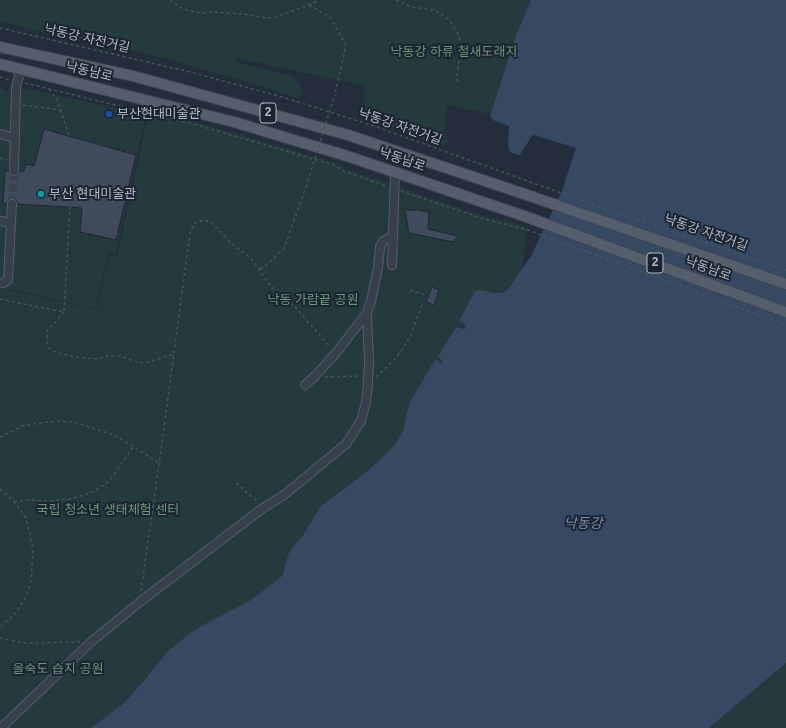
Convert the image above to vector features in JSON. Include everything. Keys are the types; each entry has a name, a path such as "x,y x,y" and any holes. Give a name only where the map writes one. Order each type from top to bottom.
{"main road":[{"name":"낙동남로","path":"0,47 133,76 348,135 786,284"},
{"name":"낙동남로","path":"0,64 234,122 395,172 524,216 786,312"}],"street":[{"path":"14,171 17,82 22,69"},
{"path":"0,134 15,138"},
{"path":"392,265 395,172"},
{"path":"3,283 8,280 12,204"},
{"path":"1,222 11,223"},
{"path":"304,386 336,353 367,313 378,268 380,247 383,241 393,236"},
{"path":"1,728 91,642 139,603 265,507 284,495 346,444 361,421 366,402 369,380 367,313"}],"path":[{"path":"170,0 183,9 200,13 213,12 243,14 266,18 282,16 318,0"},
{"path":"396,0 411,7 434,10 446,17 452,24 458,34 461,44 457,75 457,80 460,84"},
{"path":"260,269 268,264 284,248 306,187 335,94 346,45 330,17 309,5"},
{"name":"낙동강 자전거길","path":"0,28 200,74 279,96 374,126 786,270"},
{"path":"0,77 197,125 334,165 343,171 389,186"},
{"path":"49,88 57,99 69,136"},
{"path":"24,106 61,110"},
{"path":"0,158 7,160"},
{"path":"396,189 484,219 523,228 786,326"},
{"path":"70,207 64,311 55,323 47,330 46,342 50,348 58,353 75,357 97,359 109,356 120,356 140,363 149,362 174,354"},
{"path":"139,603 190,233 194,223 204,220 212,223 232,244 251,258 270,285 280,295 295,306 326,344 336,353"},
{"path":"410,290 425,295"},
{"path":"0,299 58,312 64,311"},
{"path":"321,377 369,380 391,364 399,354 411,335 422,305"},
{"path":"0,437 23,426 44,422 66,421 79,423 111,434 134,446 159,463"},
{"path":"14,502 27,500 49,501 71,499 90,493 103,486 110,480 134,446"},
{"path":"238,483 237,484 265,507"},
{"path":"0,489 14,502 25,517 33,550 31,581 26,596 16,613 0,627"},
{"path":"0,638 25,643 65,641 91,642"}],"green space":[{"name":"낙동강 하류 철새도래지","path":"0,0 531,0 515,38 490,114 448,105 444,129 448,142 444,146 365,119 364,91 366,86 237,58 236,62 294,77 305,94 297,98 268,88 164,58 84,39 47,34 0,21"},
{"path":"9,85 146,115 116,253 109,252 95,309 11,289 0,289 0,88 8,91"},
{"path":"148,116 175,116 339,164 346,169 489,218 512,222 528,227 522,271 509,288 503,292 496,293 479,290 474,293 460,321 466,325 464,329 455,327 438,356 444,362 441,364 436,359 426,374 409,404 403,431 398,440 391,449 370,469 320,507 304,534 289,552 282,576 251,600 189,634 168,651 124,703 91,728 0,728 0,293 1,289 9,290 180,328 96,309 110,254 117,256"},
{"path":"786,663 786,728 709,728 777,671"}],"water":[{"name":"낙동강","path":"531,0 786,0 786,663 709,728 91,728 124,703 168,651 189,634 251,600 282,576 289,552 304,534 320,507 370,469 391,449 398,440 403,431 409,404 426,374 436,359 441,364 443,362 438,356 456,327 464,329 466,325 459,321 474,293 479,290 496,293 504,292 509,288 531,256 562,191 576,148 534,135 531,137 520,155 512,153 508,146 509,126 493,120 490,116 515,38"}],"building":[{"name":"부산 현대미술관","path":"44,129 136,155 116,240 80,232 82,208 17,204 17,201 13,199 9,199 7,204 3,203 5,171 9,171 11,175 14,176 20,171 24,171 26,164 34,166"},
{"path":"405,210 429,212 428,229 458,236 453,242 409,233"},
{"path":"432,287 439,290 434,305 426,302"}],"tunnel":[{"path":"12,204 14,171"}],"place":[{"name":"부산현대미술관","path":"109,114"},
{"name":"부산 현대미술관","path":"41,194"}],"park label":[{"name":"낙동 가람끝 공원","path":"313,300"},
{"name":"국립 청소년 생태체험 센터","path":"108,510"},
{"name":"을숙도 습지 공원","path":"58,669"}]}
